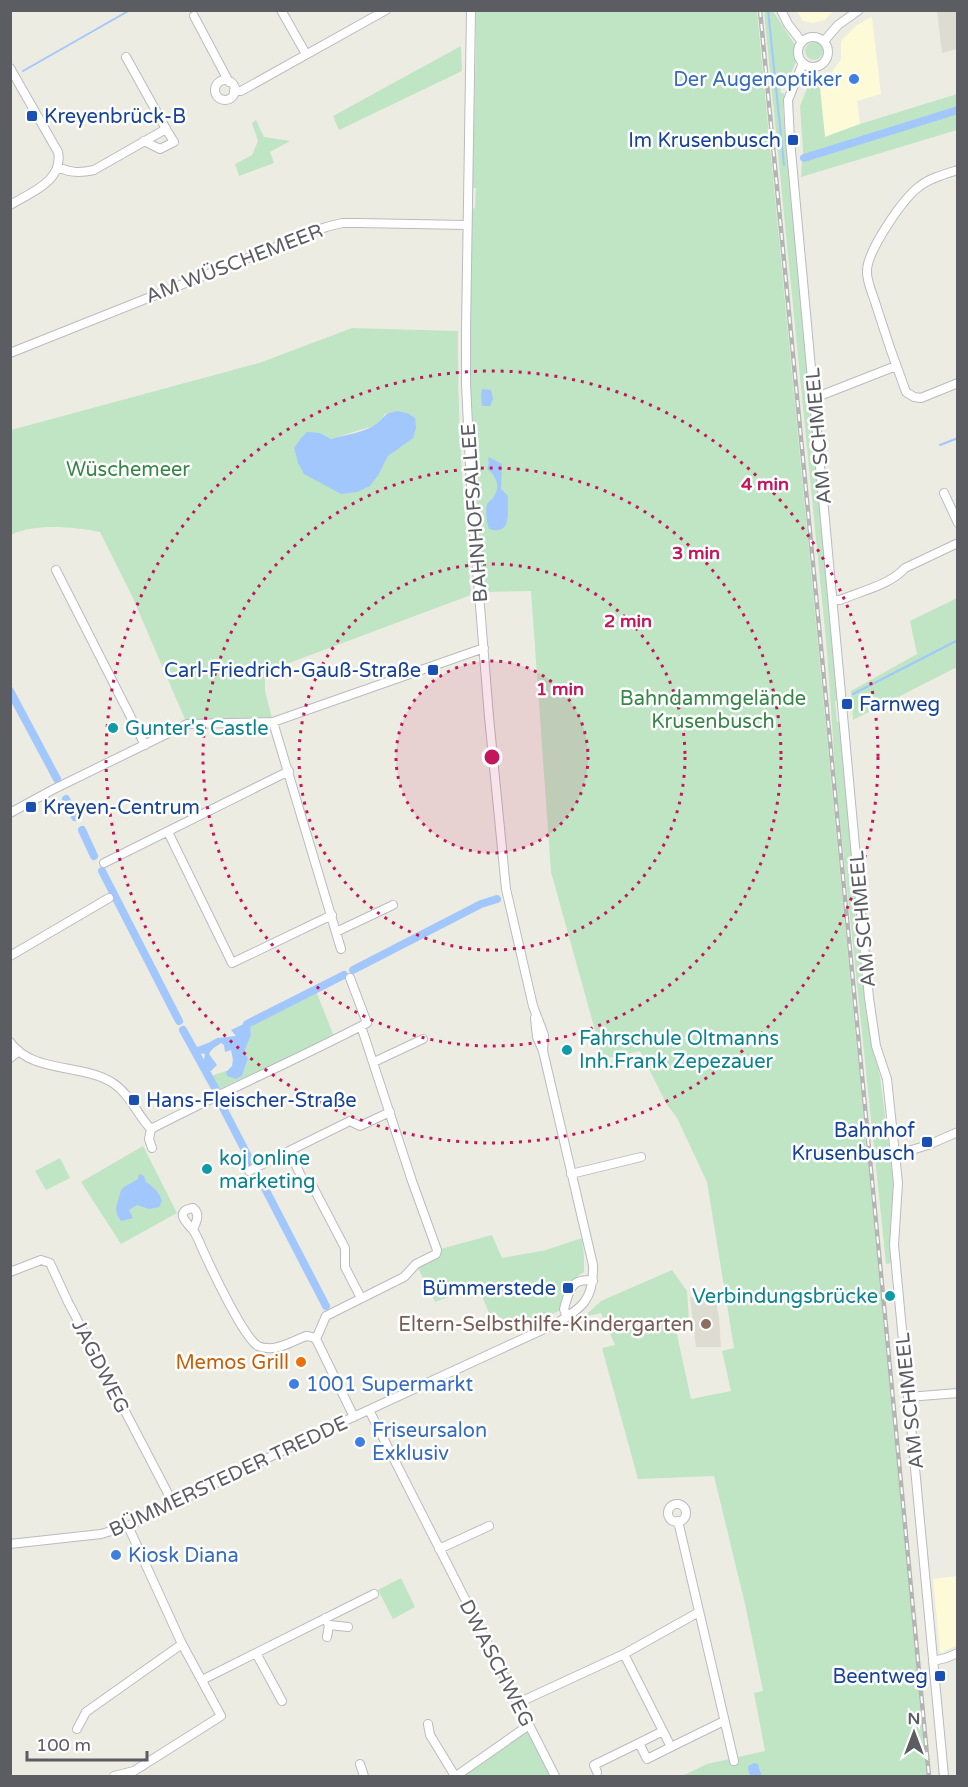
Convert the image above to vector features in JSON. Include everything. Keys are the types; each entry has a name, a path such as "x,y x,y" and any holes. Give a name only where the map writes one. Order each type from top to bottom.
{"street":[{"path":"281,10 306,54"},
{"path":"234,92 241,91 374,13 386,10"},
{"name":"BAHNHOFSALLEE","path":"471,10 467,225 468,439 506,889 534,1012 544,1035 543,1051 592,1265 592,1285"},
{"path":"781,10 788,24 802,42 811,36 816,36 827,45 829,53 825,62 814,67 803,63"},
{"path":"824,41 838,25 859,10"},
{"path":"194,16 233,86 234,92 229,99 217,96 215,89 218,84 223,81 229,82"},
{"name":"AM SCHMEEL","path":"802,42 798,55 803,63 790,93 788,109 872,1017 876,1046 887,1079 898,1183 894,1245 944,1776"},
{"path":"126,57 174,142 160,149 144,141"},
{"path":"10,68 58,152 58,167 46,184 10,205"},
{"path":"58,167 67,172 93,170 166,129"},
{"path":"957,170 931,179 911,194 882,232 868,259 866,272 906,392 921,398 957,383"},
{"name":"AM WÜSCHEMEER","path":"10,352 326,226 358,223 467,225"},
{"path":"814,396 822,395 896,366"},
{"path":"944,493 957,523"},
{"path":"833,600 840,600 899,575 905,568 957,543"},
{"path":"56,570 145,745"},
{"path":"10,813 187,724 273,722 484,648"},
{"path":"273,722 341,949"},
{"path":"104,863 289,771"},
{"path":"168,832 232,963 332,915"},
{"path":"10,956 109,898"},
{"path":"336,932 393,904"},
{"path":"152,1148 149,1139 152,1129 210,1098 285,1065 367,1023 350,978"},
{"path":"316,1339 326,1316 404,1277 416,1263 436,1254 437,1250 361,1026"},
{"path":"374,1062 423,1039"},
{"path":"10,1042 27,1056 40,1062 96,1076 113,1083 127,1096 142,1120 152,1129"},
{"path":"10,1058 20,1051"},
{"path":"249,1171 350,1122 360,1126 390,1112"},
{"path":"895,1155 928,1145 957,1132"},
{"path":"289,1151 302,1178 312,1185 345,1248 345,1267 362,1298"},
{"path":"571,1174 641,1157"},
{"path":"193,1230 238,1319 254,1342 265,1348 273,1348 312,1336 316,1339 354,1417"},
{"name":"JAGDWEG","path":"10,1272 41,1260 50,1263 174,1505"},
{"path":"567,1317 564,1309 568,1292 578,1281 584,1279 592,1285"},
{"name":"BÜMMERSTEDER TREDDE","path":"10,1544 101,1534 128,1526 567,1317 582,1306 588,1298 592,1285"},
{"path":"908,1397 957,1393"},
{"name":"DWASCHWEG","path":"369,1410 555,1776"},
{"path":"678,1521 734,1761"},
{"path":"114,1776 134,1771 221,1716 182,1644 128,1526"},
{"path":"438,1549 489,1526"},
{"path":"202,1680 327,1621 374,1594"},
{"path":"518,1703 624,1654 699,1612"},
{"path":"327,1621 348,1627"},
{"path":"327,1621 327,1637"},
{"path":"77,1729 86,1712 182,1644"},
{"path":"256,1653 282,1701"},
{"path":"933,1661 957,1653"},
{"path":"624,1654 671,1747"},
{"path":"639,1743 647,1759 724,1721"},
{"path":"428,1724 430,1735 455,1776 529,1725"},
{"path":"597,1772 594,1765 663,1731"},
{"path":"360,1764 364,1776"}],"shaded area":[{"path":"797,11 833,11 825,20 813,23 803,21"},
{"path":"937,11 957,11 957,49 942,53"},
{"path":"872,17 881,94 857,101 860,124 825,137 819,79 831,74 841,59 841,41 857,25"},
{"name":"Eltern-Selbsthilfe-Kindergarten","path":"715,1296 721,1347 696,1347 690,1297"},
{"path":"957,1576 957,1645 941,1653 933,1579"}],"green space":[{"name":"Bahndammgelände Krusenbusch","path":"476,11 757,11 927,1776 762,1776 759,1766 749,1770 751,1776 682,1776 707,1764 765,1751 754,1693 763,1691 714,1476 638,1479 602,1348 615,1345 601,1313 588,1316 587,1314 601,1301 672,1270 687,1291 689,1320 675,1325 691,1399 731,1391 722,1351 734,1348 707,1182 677,1118 666,1103 640,1051 603,1059 551,872 531,591 483,592 469,384 472,209 475,208 476,188 472,188"},
{"path":"764,11 773,11 795,45 796,61 789,78 784,78 780,92 784,94 785,133 838,700 835,701 837,722 840,722 870,1036 880,1076 894,1187 890,1226 892,1263 886,1264 836,782 827,651"},
{"path":"810,42 818,42 823,47 821,58 810,60 805,55 805,47"},
{"path":"461,46 462,71 339,130 333,116"},
{"path":"819,79 825,137 957,94 957,130 801,177 803,151 800,106 810,81"},
{"path":"256,120 264,137 290,141 270,152 274,163 239,176 235,164 252,155 258,141 252,123"},
{"name":"Wüschemeer","path":"352,328 458,331 460,430 471,595 265,672 265,691 273,722 187,724 132,596 100,532 43,527 11,535 11,430 259,363","holes":["386,413 399,447 388,456 379,474 332,489 303,471 294,448 320,433 331,439 376,425"]},
{"path":"957,598 957,667 853,720 851,691 917,654 910,621"},
{"path":"316,991 335,1039 212,1094 208,1077 226,1071 242,1076 248,1058 244,1054 251,1035 250,1021"},
{"path":"143,1146 177,1213 121,1244 81,1182"},
{"path":"60,1158 70,1178 46,1190 35,1171"},
{"path":"492,1235 502,1258 546,1250 582,1238 584,1272 570,1284 559,1311 506,1334 498,1315 491,1318 478,1286 435,1302 416,1264 437,1250"},
{"path":"401,1578 415,1607 393,1619 378,1590"},
{"path":"527,1729 552,1776 463,1776"}],"water":[{"path":"482,389 491,390 493,399 490,406 482,406"},
{"path":"397,411 415,418 416,428 413,438 388,456 370,486 357,492 341,494 304,474 294,448 307,432 320,433 331,439 368,428 377,424 385,415"},
{"path":"489,457 502,464 501,489 508,496 507,521 502,529 497,530 489,529 486,517 487,504 497,490 495,478 487,469"},
{"path":"250,1021 251,1035 244,1053 248,1058 242,1076 236,1079 227,1076 226,1072 232,1066 233,1060 231,1050 225,1052 224,1045 221,1043 209,1054 217,1065 211,1071 206,1070 203,1065 205,1054 199,1052 199,1048 217,1038 236,1036 231,1030"},
{"path":"139,1174 144,1176 146,1182 156,1190 162,1201 159,1207 149,1209 137,1205 129,1210 133,1218 121,1221 116,1208 121,1190 138,1179"},
{"path":"758,1764 762,1776 749,1774 748,1766"}],"waterway":[{"path":"23,71 130,10"},
{"path":"768,10 784,165"},
{"path":"804,158 958,110"},
{"path":"940,445 958,438"},
{"path":"853,694 958,640"},
{"path":"10,691 57,779"},
{"path":"66,799 75,817"},
{"path":"82,830 94,856"},
{"path":"102,871 179,1021"},
{"path":"353,970 481,904 497,899"},
{"path":"245,1032 247,1024 344,975"},
{"path":"183,1030 215,1088"},
{"path":"195,1052 209,1047"},
{"path":"220,1102 251,1162"},
{"path":"258,1175 326,1306"}],"railway":[{"path":"760,10 929,1776"}],"place":[{"name":"Der Augenoptiker","path":"854,79"},
{"name":"Kreyenbrück-B","path":"32,116"},
{"name":"Im Krusenbusch","path":"793,140"},
{"name":"Carl-Friedrich-Gauß-Straße","path":"433,670"},
{"name":"Farnweg","path":"847,704"},
{"name":"Gunter's Castle","path":"113,728"},
{"name":"Kreyen-Centrum","path":"31,807"},
{"name":"Fahrschule Oltmanns Inh.Frank Zepezauer","path":"567,1050"},
{"name":"Hans-Fleischer-Straße","path":"134,1100"},
{"name":"Bahnhof Krusenbusch","path":"927,1142"},
{"name":"koj online marketing","path":"207,1169"},
{"name":"Bümmerstede","path":"568,1288"},
{"name":"Verbindungsbrücke","path":"890,1296"},
{"name":"Eltern-Selbsthilfe-Kindergarten","path":"706,1324"},
{"name":"Memos Grill","path":"301,1362"},
{"name":"1001 Supermarkt","path":"294,1384"},
{"name":"Friseursalon Exklusiv","path":"360,1442"},
{"name":"Kiosk Diana","path":"116,1555"},
{"name":"Beentweg","path":"940,1676"}]}
